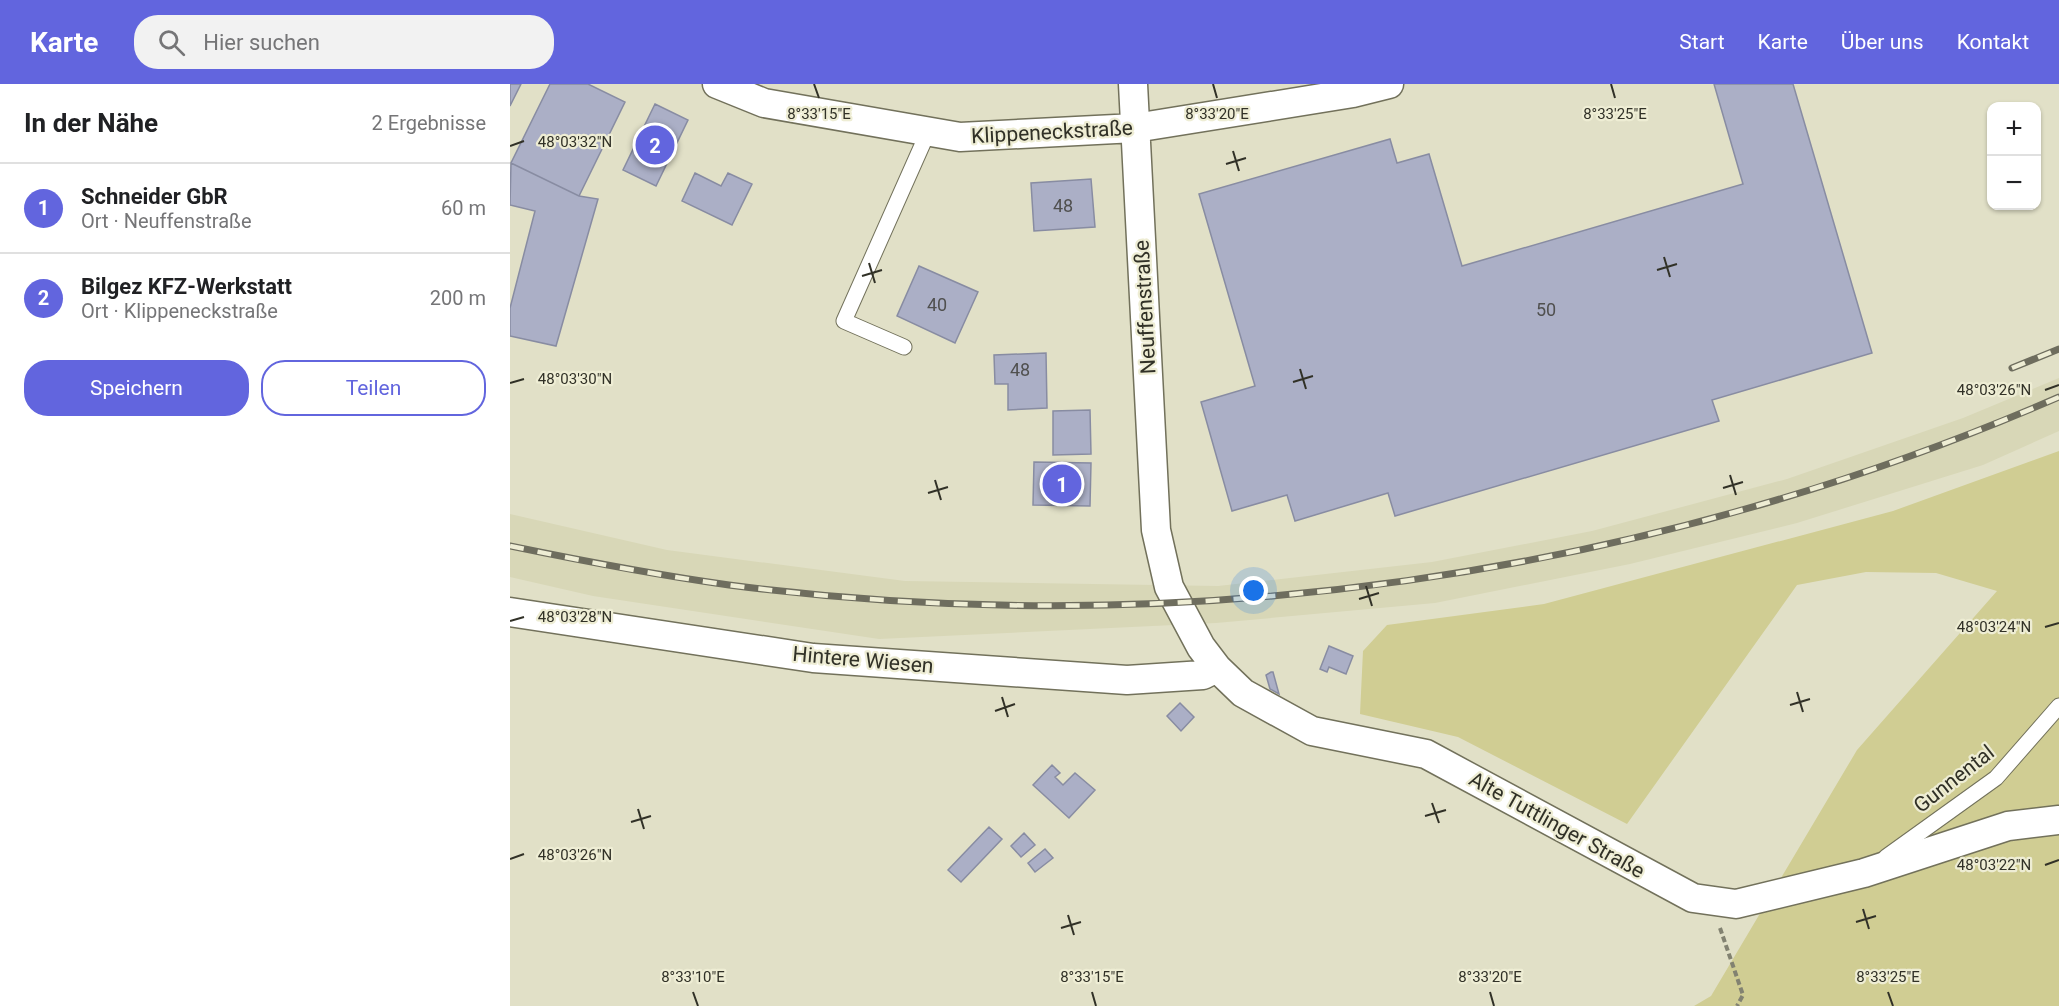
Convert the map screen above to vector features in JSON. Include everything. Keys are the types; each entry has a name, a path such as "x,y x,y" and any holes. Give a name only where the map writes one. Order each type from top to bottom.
{"street":[{"name":"Klippeneckstraße","path":"717,84 764,103 960,137 1136,128 1353,93 1389,84"},
{"name":"Neuffenstraße","path":"1133,84 1156,530"},
{"name":"Alte Tuttlinger Straße","path":"1156,530 1169,587 1201,647 1217,668 1243,693 1312,731 1426,754 1693,898 1736,904 1864,873 2007,826 2059,820"},
{"name":"Hintere Wiesen","path":"510,612 824,659 1127,680 1203,675 1217,668"}],"lane":[{"path":"904,347 844,321 928,132"},
{"name":"Gunnental","path":"1864,873 1996,778 2059,706"}],"path":[{"path":"1710,900 1743,995 1737,1006"}],"shaded area":[{"path":"2059,378 2059,431 1983,465 1797,523 1630,564 1435,603 1216,623 879,639 593,596 510,577 510,514 667,550 905,581 1218,586 1432,562 1592,531 1787,479 1963,418"},
{"path":"2059,451 2059,1006 1694,1006 1711,996 1857,750 1997,591 1936,573 1866,572 1797,585 1627,824 1458,737 1360,714 1363,651 1387,625 1544,604 1893,511"}],"building":[{"path":"510,84 521,84 510,106"},
{"path":"550,84 588,84 625,102 579,196 511,163"},
{"path":"1714,84 1793,84 1872,353 1712,400 1719,421 1395,516 1388,493 1295,521 1287,495 1232,511 1201,402 1255,386 1199,194 1390,139 1397,163 1429,154 1462,266 1743,184"},
{"path":"655,104 688,120 656,186 623,170"},
{"path":"511,163 579,196 598,199 556,346 510,336 510,308 535,211 510,205"},
{"path":"695,173 721,186 728,173 752,184 732,225 682,201"},
{"path":"1091,179 1095,227 1034,231 1031,183"},
{"path":"919,266 978,292 955,343 897,316"},
{"path":"1046,353 1047,408 1008,410 1008,384 995,384 994,355"},
{"path":"1090,410 1091,454 1053,455 1053,411"},
{"path":"1034,462 1091,463 1090,506 1033,505"},
{"path":"1329,646 1353,656 1346,674 1329,667 1327,672 1320,669"},
{"path":"1273,672 1279,694 1270,689 1266,675"},
{"path":"1180,703 1194,717 1181,731 1167,716"},
{"path":"1052,765 1060,773 1055,777 1063,785 1075,773 1095,790 1069,818 1033,785"},
{"path":"989,827 1002,839 961,882 948,870"},
{"path":"1024,833 1035,845 1021,857 1011,846"},
{"path":"1045,849 1053,858 1035,872 1028,863"}],"railway":[{"path":"2012,368 2059,349"},
{"path":"510,546 729,585 899,601 1068,606 1238,599 1407,581 1574,551 1739,511 1901,459 2059,397"}],"place":[{"name":"Bilgez KFZ-Werkstatt","path":"655,145"},
{"name":"Schneider GbR","path":"1062,484"}]}
